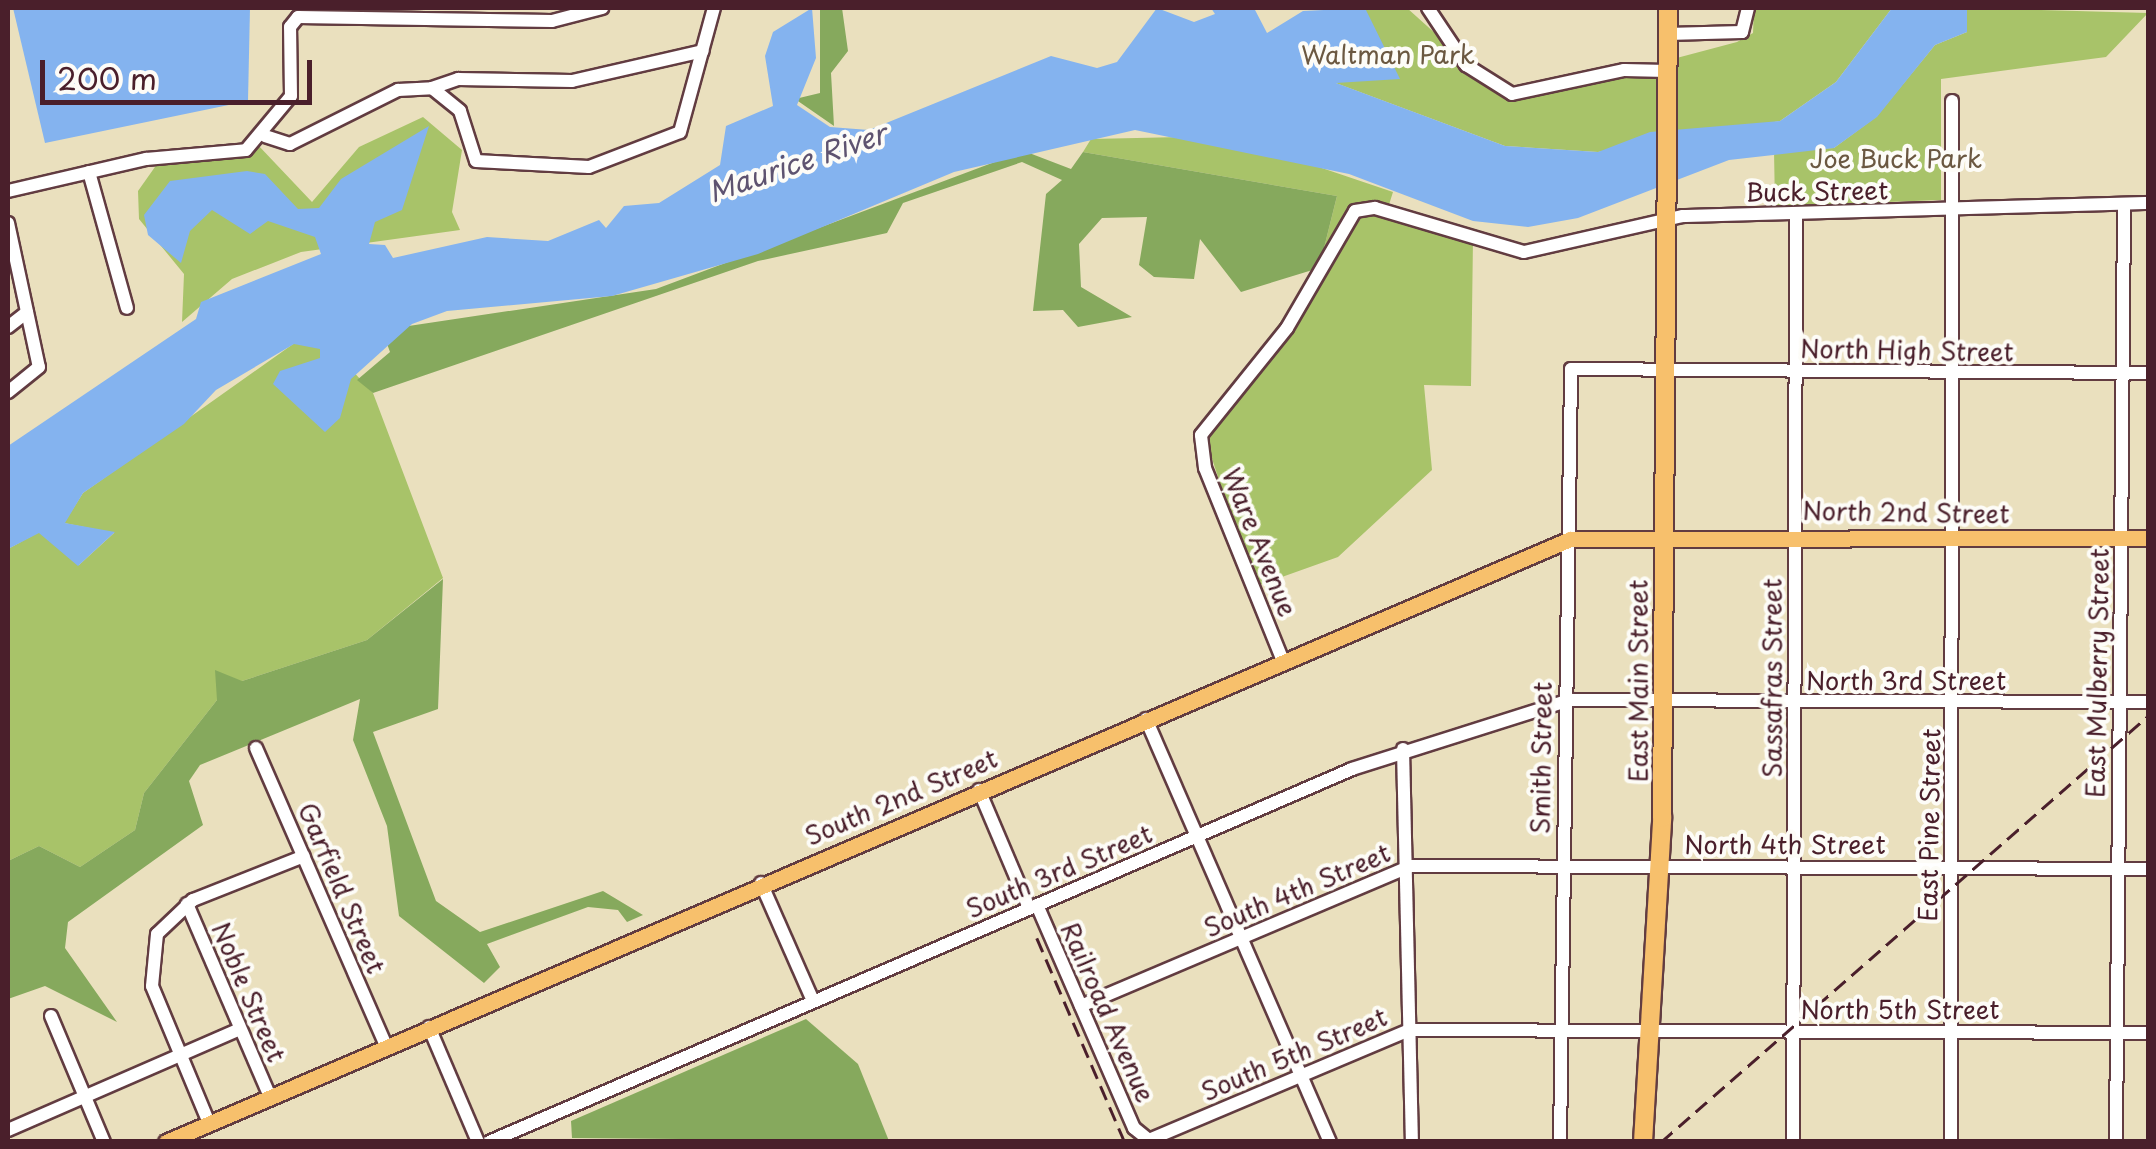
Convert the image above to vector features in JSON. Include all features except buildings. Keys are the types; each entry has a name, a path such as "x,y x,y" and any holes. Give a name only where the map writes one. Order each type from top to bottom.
{"highway":[{"name":"East Main Street","path":"1643,1142 1661,867 1668,8"}],"main road":[{"name":"South 2nd Street","path":"166,1142 1566,540 1664,536"},
{"name":"North 2nd Street","path":"1664,536 2148,538"}],"street":[{"path":"8,191 89,172 222,156 265,136 290,96 290,27 298,17 552,21 602,8"},
{"path":"432,88 460,110 476,161 590,167 680,132 714,8"},
{"path":"1428,8 1466,66 1512,94 1549,93 1624,70 1667,71"},
{"path":"1668,34 1742,32 1748,8"},
{"path":"265,136 290,144 398,90 432,88 458,79 572,81 703,51"},
{"name":"East Pine Street","path":"1951,1142 1952,101"},
{"path":"89,172 127,308"},
{"name":"East Mulberry Street","path":"2116,1142 2124,204"},
{"name":"Buck Street","path":"1666,220 2148,204"},
{"name":"Ware Avenue","path":"1283,660 1206,468 1202,435 1287,328 1348,217 1375,208 1524,252 1666,220"},
{"name":"Sassafras Street","path":"1793,1142 1796,215"},
{"path":"8,223 11,256 39,367 8,392"},
{"path":"8,317 27,312"},
{"path":"8,328 27,312"},
{"name":"North High Street","path":"1568,374 1665,369 2148,373"},
{"name":"Smith Street","path":"1560,1142 1568,374"},
{"name":"South 3rd Street","path":"490,1142 1403,749 1564,702 1662,700"},
{"name":"North 3rd Street","path":"1662,700 2148,702"},
{"path":"1146,719 1330,1142"},
{"name":"Garfield Street","path":"256,748 386,1046"},
{"path":"1403,749 1412,1142"},
{"name":"Railroad Avenue","path":"979,790 1140,1137"},
{"path":"209,1122 180,1056 150,961 162,925 187,904 304,856"},
{"name":"South 4th Street","path":"1081,1006 1406,867 1661,867"},
{"name":"North 4th Street","path":"1661,867 2148,868"},
{"path":"761,883 813,1002"},
{"name":"Noble Street","path":"187,904 270,1097"},
{"path":"51,1016 104,1142"},
{"path":"429,1028 478,1142"},
{"path":"8,1130 240,1029"},
{"name":"South 5th Street","path":"1140,1137 1410,1030 1650,1030"},
{"name":"North 5th Street","path":"1650,1030 2148,1032"}],"green space":[{"path":"820,8 842,8 848,51 831,73 834,126 795,99 820,93"},
{"name":"Waltman Park","path":"1350,8 1407,8 1496,88 1522,99 1737,42 1753,33 1754,8 1892,8 1836,82 1780,121 1598,152 1505,146 1333,82"},
{"name":"Joe Buck Park","path":"1967,8 2148,13 2106,57 1941,79 1941,200 1775,206 1774,151 1834,148 1876,117 1935,45 1967,32"},
{"path":"423,117 462,150 452,212 460,230 301,252 232,279 182,322 184,274 139,219 138,191 162,157 257,144 312,202 359,147"},
{"path":"1227,136 1393,192 1387,211 1473,240 1471,386 1424,385 1432,470 1338,557 1254,587 1203,431 1319,268 1337,196 1083,152 1091,139"},
{"path":"1024,151 1071,169 1083,152 1337,196 1319,268 1241,292 1200,239 1194,279 1154,277 1139,265 1147,217 1102,218 1079,244 1081,287 1132,317 1078,327 1063,310 1033,311 1046,194 1062,180 1022,162 903,203 887,233 758,261 373,393 357,380 390,352 382,330 656,289"},
{"path":"303,337 325,341 373,393 443,578 367,640 242,681 217,700 144,793 135,830 80,867 39,846 8,861 8,549 39,532 79,565 114,533 64,523 83,493"},
{"path":"443,579 438,709 373,732 436,901 480,932 603,891 643,915 627,922 618,910 588,907 487,944 500,967 484,983 399,916 387,826 353,740 360,699 200,765 189,781 203,825 68,922 65,948 117,1022 45,986 8,999 8,861 39,846 80,867 135,830 144,793 217,700 215,670 242,681 367,640"},
{"path":"806,1019 858,1064 889,1141 572,1138 571,1121"}],"water":[{"path":"13,8 250,8 248,101 45,143"},
{"name":"Maurice River","path":"812,8 816,58 797,105 830,127 869,130 1051,56 1097,68 1117,62 1157,8 1194,22 1215,14 1211,8 1254,8 1267,33 1303,11 1365,8 1400,79 1336,83 1505,146 1598,152 1650,132 1780,121 1836,82 1892,8 1967,8 1967,32 1935,45 1877,117 1834,148 1729,160 1578,218 1528,227 1473,221 1349,174 1135,130 954,172 758,254 612,296 447,311 412,324 351,379 340,418 325,432 273,384 280,371 320,358 320,349 294,344 216,390 184,424 83,493 65,523 115,532 78,566 39,533 8,549 8,446 196,319 201,302 321,254 315,237 268,221 250,234 212,210 190,231 181,263 148,235 144,215 170,181 247,171 265,174 298,209 319,208 341,179 429,126 402,210 375,222 369,244 385,245 393,258 487,237 548,241 599,220 606,228 624,206 659,203 720,165 726,126 773,106 765,56 773,32"}],"railway":[{"path":"1661,1142 2148,716"},
{"path":"1037,938 1125,1142"}]}
